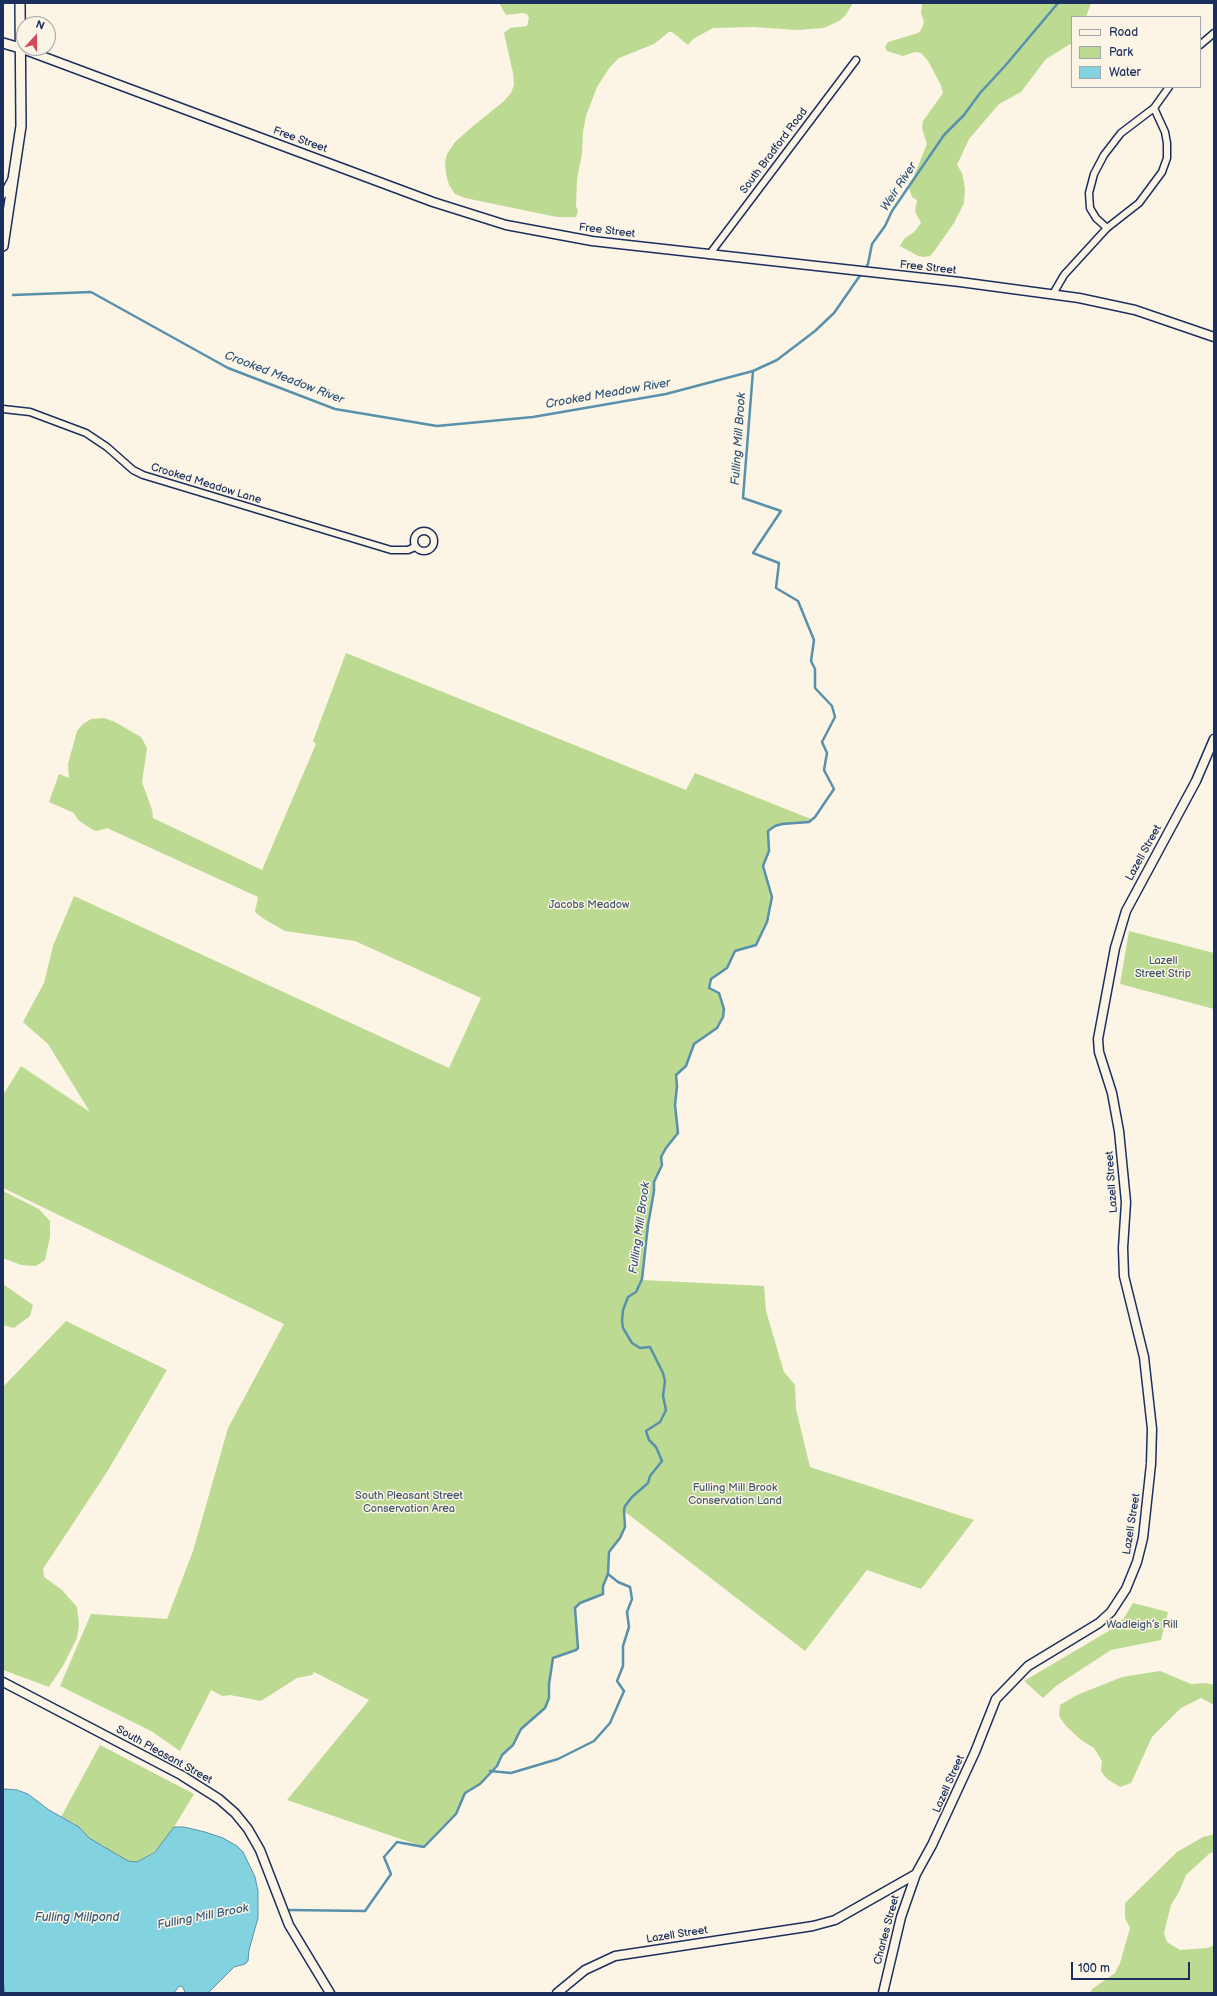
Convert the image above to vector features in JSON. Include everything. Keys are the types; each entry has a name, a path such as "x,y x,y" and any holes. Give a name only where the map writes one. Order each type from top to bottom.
{"main road":[{"path":"20,3 20,16"},
{"path":"3,43 16,47"},
{"path":"3,246 5,215 15,173 21,126 20,56"}],"street":[{"path":"1201,44 1214,33"},
{"name":"Free Street","path":"42,56 483,219 560,236 709,255 1052,294 1118,306 1172,322 1214,337"},
{"name":"South Bradford Road","path":"709,255 856,60"},
{"path":"1107,228 1096,218 1090,208 1089,193 1094,174 1104,155 1121,133 1154,108 1168,88"},
{"path":"1052,294 1064,275 1107,228 1139,203 1162,172 1167,158 1168,143 1165,132 1154,108"},
{"path":"3,194 15,173"},
{"name":"Crooked Meadow Lane","path":"3,409 30,412 86,433 107,447 132,470 143,475 390,550 408,550 415,546"},
{"name":"Lazell Street","path":"557,1993 586,1970 615,1956 813,1926 835,1920 916,1874 936,1838 975,1752 996,1699 1028,1666 1098,1623 1111,1612 1126,1589 1137,1562 1143,1538 1153,1439 1151,1402 1144,1356 1124,1276 1123,1248 1126,1202 1119,1131 1112,1093 1099,1052 1098,1039 1114,948 1126,911 1196,781 1214,739"},
{"name":"South Pleasant Street","path":"3,1682 161,1764 204,1789 235,1813 248,1829 260,1850 289,1925 330,1993"},
{"name":"Charles Street","path":"883,1993 901,1917 916,1874"}],"green space":[{"path":"499,3 853,3 845,16 839,21 824,28 797,30 753,27 713,28 693,39 688,45 672,32 669,32 654,44 619,58 610,67 597,87 586,116 583,132 582,154 577,179 576,206 578,211 576,217 557,217 465,198 455,194 449,185 446,174 445,162 447,154 455,142 503,102 511,93 514,85 513,73 504,33 510,28 527,26 529,18 527,14 523,13 506,15"},
{"path":"922,3 1091,3 1086,16 1071,16 1071,44 1046,59 1021,92 999,104 969,139 957,165 962,173 965,188 964,203 954,223 935,250 930,256 924,257 918,256 900,246 904,239 914,232 921,223 915,211 917,200 912,197 909,188 927,144 922,128 923,121 943,93 941,85 928,61 921,53 915,52 903,56 887,51 885,47 888,42 918,33 924,22 921,13"},
{"path":"346,653 686,790 695,773 811,819 807,823 778,825 768,831 769,851 763,866 772,897 767,922 756,945 735,951 727,968 713,977 709,982 709,988 719,993 724,1012 717,1028 694,1044 686,1066 676,1075 677,1086 675,1105 678,1133 663,1153 662,1165 654,1182 642,1280 764,1286 766,1311 784,1372 795,1385 796,1409 810,1467 974,1520 921,1589 867,1570 805,1651 624,1511 625,1527 620,1538 609,1552 609,1569 603,1586 604,1592 595,1598 580,1603 575,1608 578,1648 553,1658 549,1684 549,1698 545,1708 521,1729 513,1745 502,1755 497,1766 480,1784 465,1793 456,1814 424,1847 287,1800 369,1700 314,1672 312,1675 297,1678 261,1701 230,1695 222,1696 211,1690 180,1751 151,1731 60,1686 91,1614 167,1619 193,1551 228,1428 284,1324 3,1188 3,1095 21,1066 90,1112 48,1044 23,1022 44,983 53,946 74,896 449,1068 481,998 355,941 285,931 255,912 258,897 107,828 97,831 93,830 78,820 74,813 49,802 59,774 69,778 68,764 77,731 83,724 91,719 104,718 115,722 141,737 147,748 142,782 152,810 153,818 262,870 316,744 313,741"},
{"name":"Lazell Street Strip","path":"1129,931 1214,953 1214,1009 1120,984"},
{"path":"3,1191 39,1209 50,1221 50,1237 45,1260 36,1266 21,1265 3,1258"},
{"path":"3,1284 33,1305 30,1316 14,1328 3,1325"},
{"path":"66,1321 167,1370 107,1472 43,1569 44,1577 62,1590 77,1607 79,1624 77,1638 64,1664 49,1687 3,1670 3,1387"},
{"name":"Wadleigh’s Rill","path":"1133,1603 1168,1612 1161,1640 1111,1650 1056,1686 1043,1698 1024,1681 1112,1629 1124,1618"},
{"path":"1160,1671 1191,1684 1206,1683 1214,1685 1214,1705 1201,1698 1181,1708 1152,1737 1131,1783 1120,1787 1107,1779 1101,1771 1102,1761 1094,1748 1081,1740 1066,1726 1059,1716 1060,1705 1077,1695 1122,1677"},
{"path":"100,1745 194,1794 174,1827 158,1849 137,1862 126,1861 114,1854 89,1838 75,1824 61,1817"},
{"path":"1214,1834 1214,1852 1210,1853 1186,1875 1179,1892 1171,1905 1164,1933 1167,1942 1180,1950 1208,1948 1214,1945 1214,1993 1090,1993 1092,1989 1115,1973 1120,1963 1130,1928 1125,1918 1125,1903 1177,1852 1203,1837"}],"water":[{"name":"Fulling Millpond","path":"3,1790 17,1790 28,1794 49,1810 79,1827 89,1838 128,1861 137,1862 155,1852 174,1827 184,1827 205,1832 223,1838 237,1846 243,1852 255,1877 258,1891 258,1918 249,1950 248,1961 245,1964 234,1967 208,1993 185,1993 183,1987 179,1986 174,1993 5,1993 3,1980"}],"waterway":[{"name":"Crooked Meadow River","path":"13,295 91,292 228,368 335,409 437,426 533,417 666,394 753,371 777,360 815,331 834,313 868,264 872,244 885,226 892,211 944,135 964,115 980,93 1005,66 1058,3"},
{"name":"Fulling Mill Brook","path":"289,1910 365,1911 391,1874 384,1857 397,1842 424,1847 456,1814 465,1793 480,1784 497,1766 502,1755 513,1745 521,1729 545,1708 549,1698 549,1684 553,1658 578,1648 575,1608 580,1603 603,1594 603,1586 608,1574 609,1552 620,1538 625,1527 625,1506 632,1497 648,1483 650,1476 662,1461 656,1447 649,1440 646,1431 660,1422 666,1410 663,1396 665,1381 663,1373 650,1347 640,1348 632,1343 623,1328 622,1321 623,1310 628,1297 636,1292 642,1279 654,1182 662,1165 661,1157 678,1133 675,1105 677,1086 676,1075 686,1066 694,1044 717,1028 723,1017 724,1009 719,993 709,988 711,979 727,968 735,951 756,945 767,922 772,897 763,866 769,851 768,831 775,826 782,824 809,822 815,817 834,789 824,770 827,753 822,742 835,717 832,706 815,688 815,669 811,661 814,640 798,601 776,588 779,563 753,553 781,511 743,498 753,371"},
{"name":"Fulling Mill Brook","path":"490,1771 511,1773 558,1759 594,1741 610,1723 624,1691 617,1681 623,1666 623,1646 629,1627 627,1612 632,1599 630,1587 618,1582 608,1574"}],"water label":[{"name":"Weir River","path":"899,187"}],"park label":[{"name":"Jacobs Meadow","path":"589,905"},
{"name":"Fulling Mill Brook Conservation Land","path":"735,1494"},
{"name":"South Pleasant Street Conservation Area","path":"409,1502"}]}
